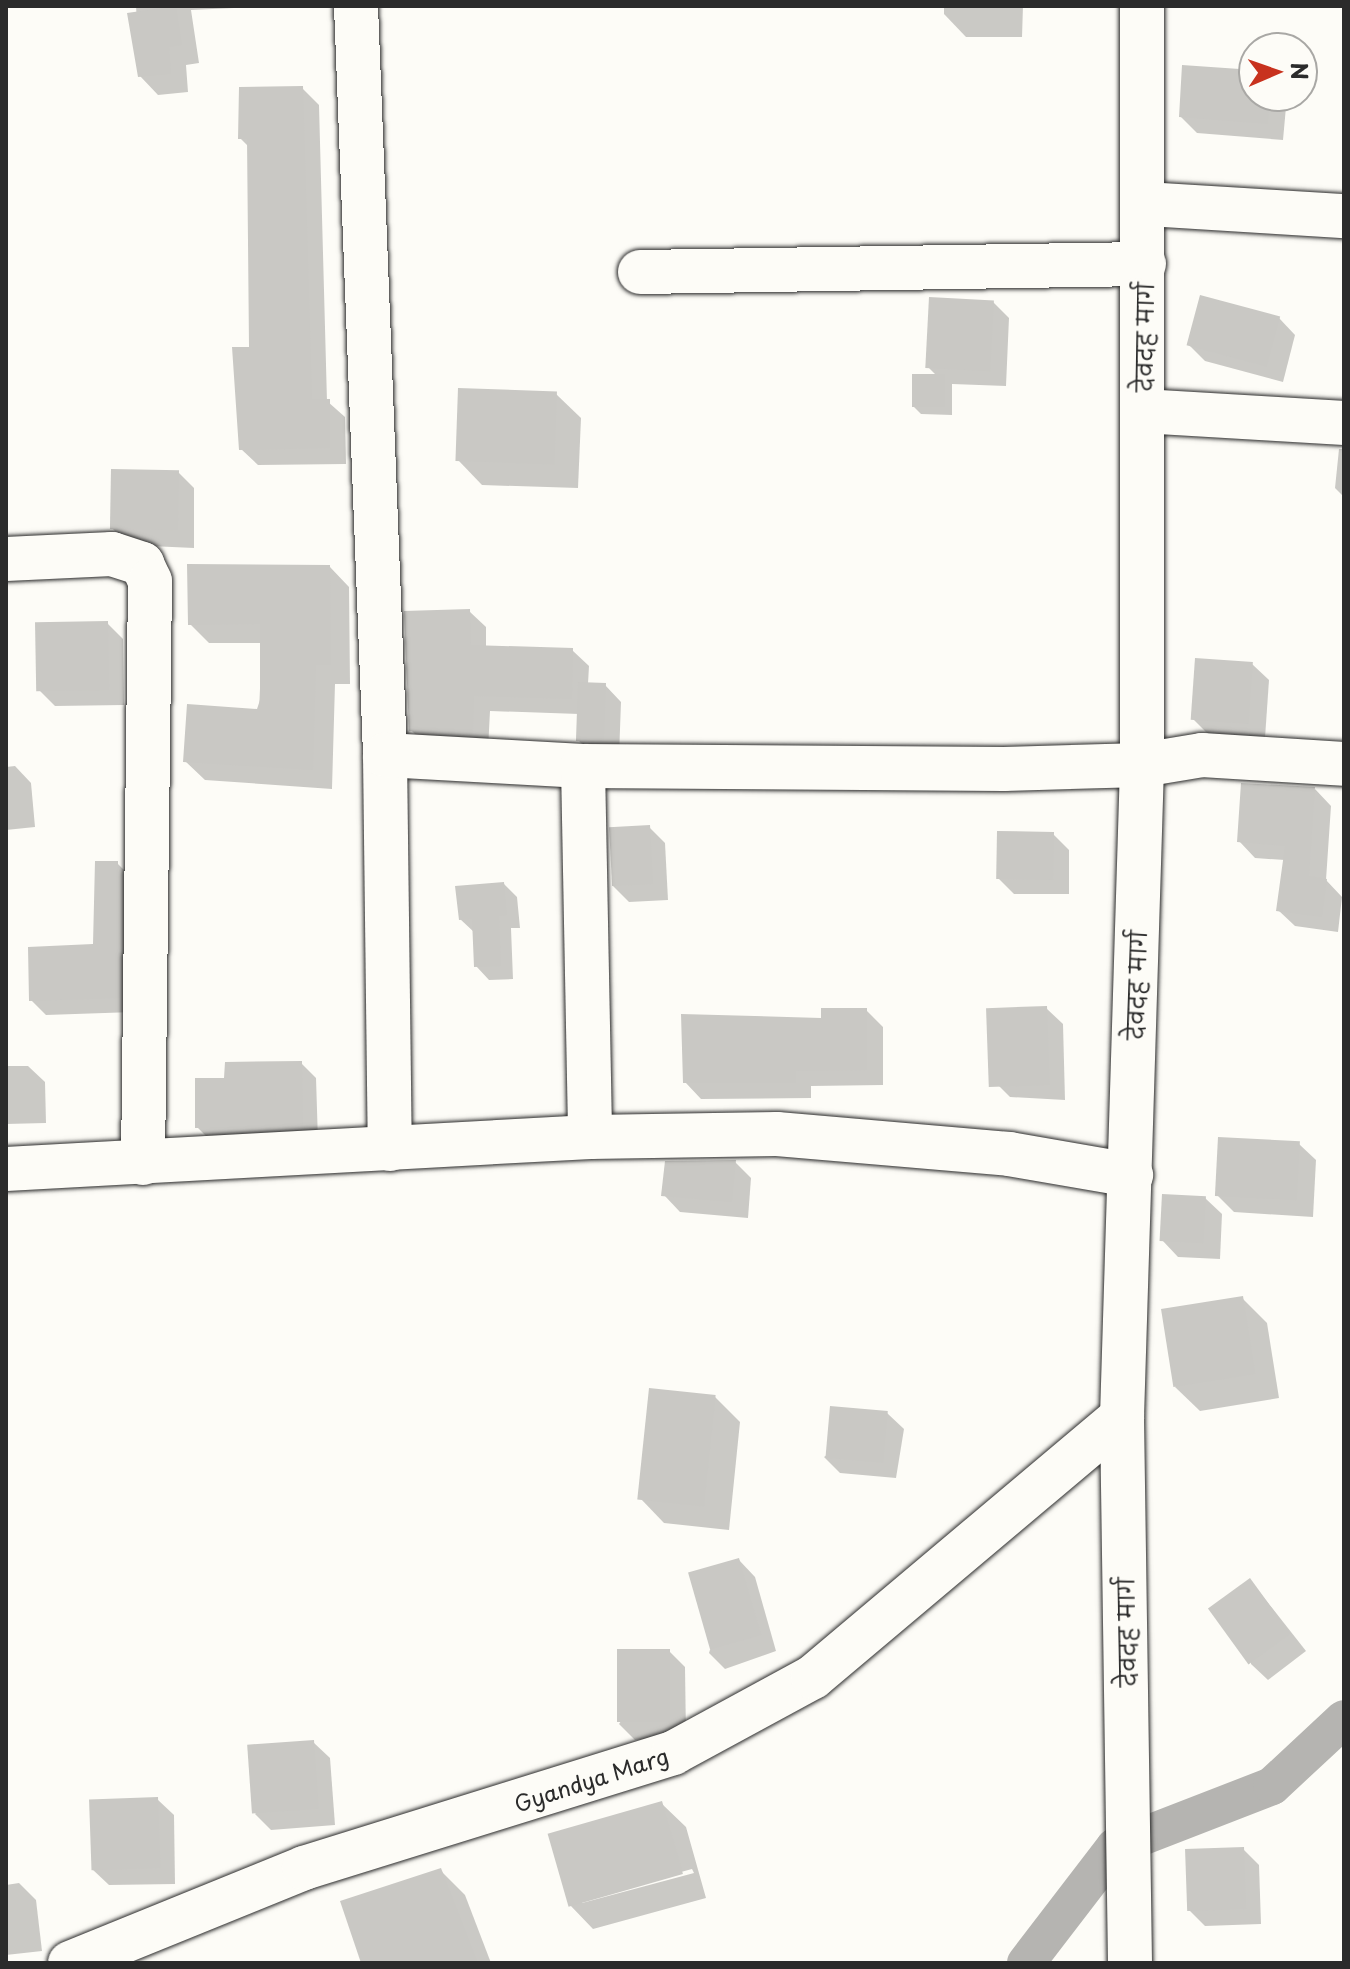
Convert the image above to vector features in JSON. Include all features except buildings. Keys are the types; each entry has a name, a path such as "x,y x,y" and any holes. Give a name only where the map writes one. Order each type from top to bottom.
{"street":[{"path":"356,6 385,755 390,1149"},
{"name":"देवदह मार्ग","path":"1130,1943 1122,1417 1142,765 1138,579 1146,204 1142,6"},
{"path":"1146,204 1344,216"},
{"path":"640,272 1144,264"},
{"path":"1143,411 1344,423"},
{"path":"6,559 112,554 142,564 150,581 143,1163"},
{"path":"385,755 583,766 888,770 1142,765 1202,755 1344,764"},
{"path":"583,766 590,1137"},
{"path":"6,1169 590,1137 777,1134 1009,1154 1131,1175"},
{"name":"Gyandya Marg","path":"70,1963 304,1868 673,1753 813,1677 1122,1417"}],"waterway":[{"path":"1026,1963 1115,1847 1272,1786 1344,1719"}]}
